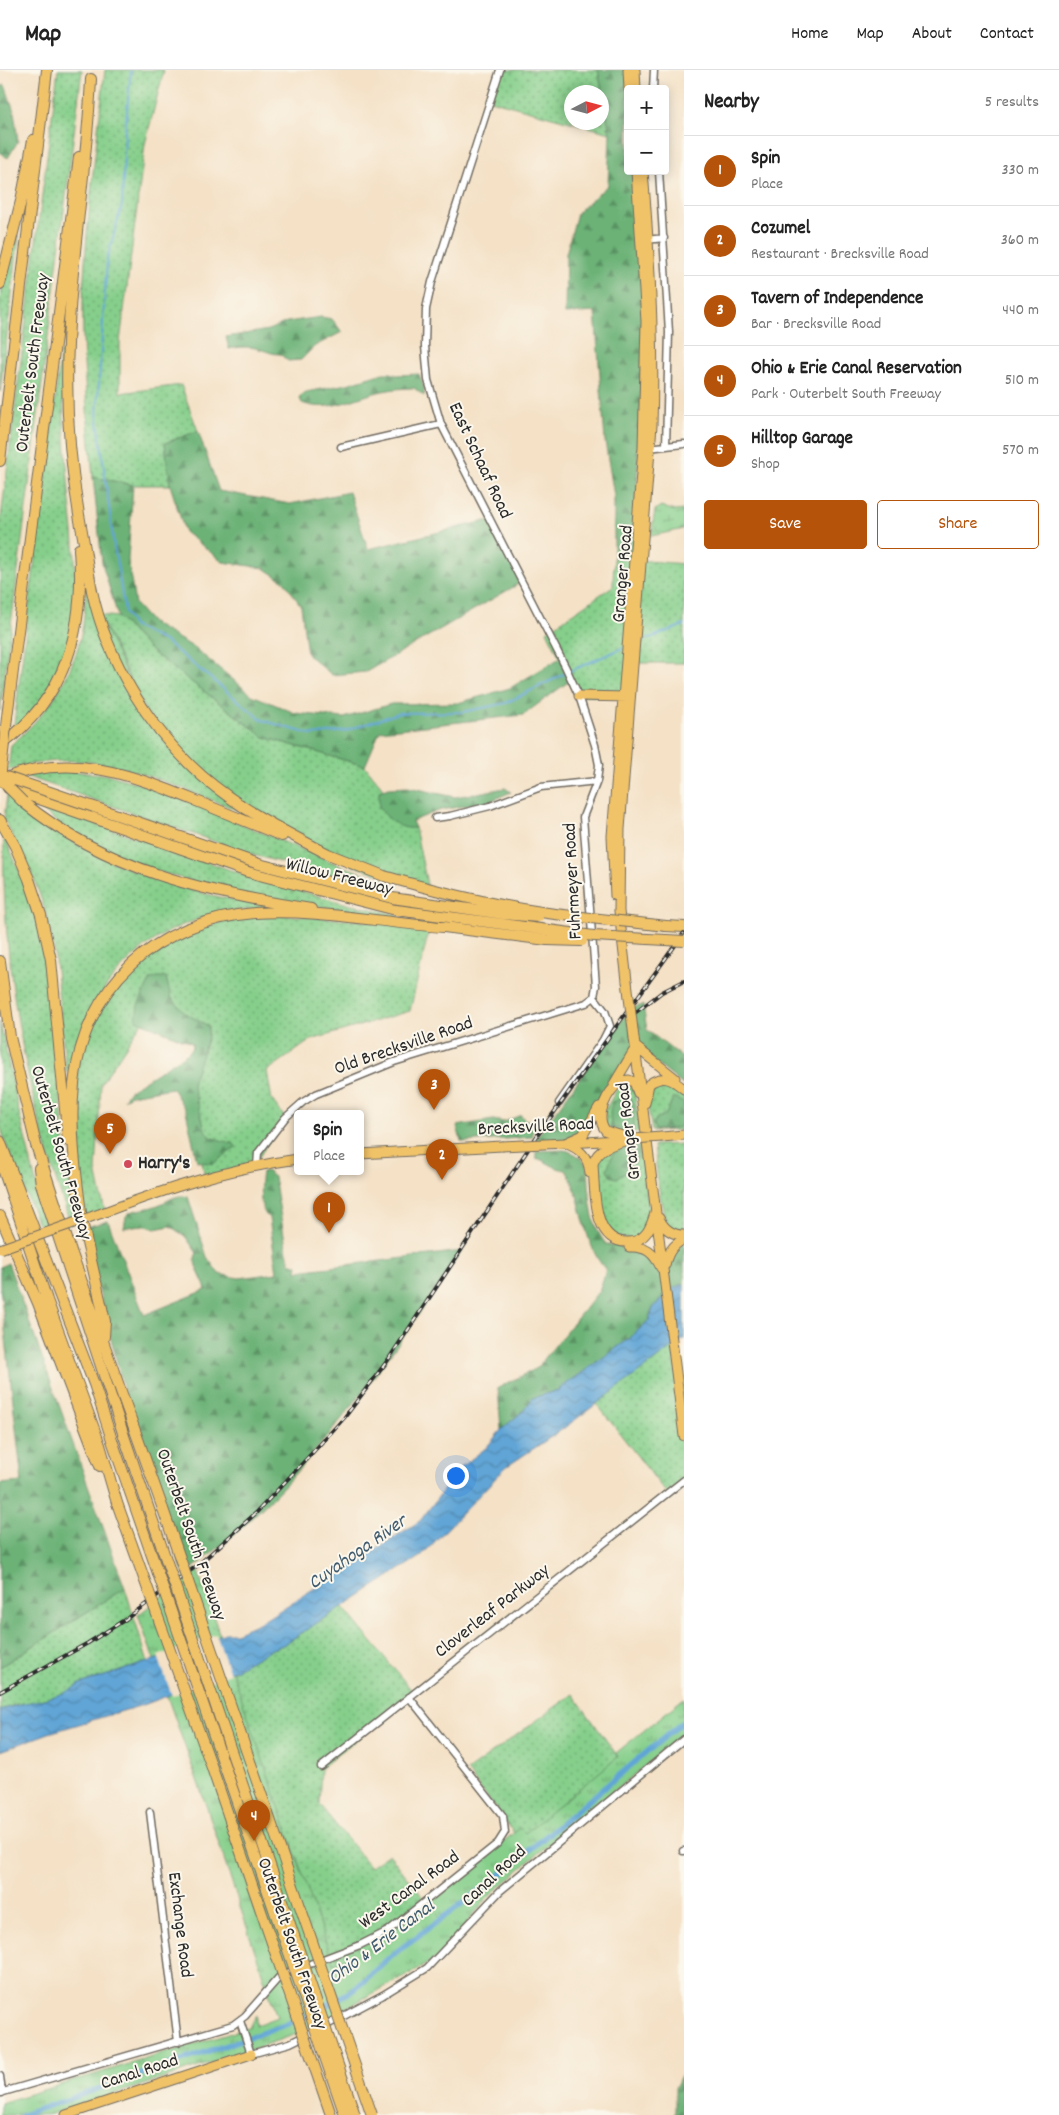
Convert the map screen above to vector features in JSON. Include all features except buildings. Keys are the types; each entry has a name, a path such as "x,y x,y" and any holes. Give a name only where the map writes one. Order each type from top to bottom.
{"highway":[{"path":"0,284 21,201 47,70"},
{"name":"Outerbelt South Freeway","path":"0,461 47,70"},
{"path":"91,74 88,140 68,345 69,433 77,503 92,593 121,670 146,712 186,760 216,787 265,821 330,855"},
{"name":"Outerbelt South Freeway","path":"0,779 67,247 91,74"},
{"path":"0,278 6,259"},
{"path":"0,746 16,733 41,707 60,677 69,655 80,603 77,503"},
{"path":"666,926 541,912 428,889 384,876 143,780 116,772 86,767 53,767 24,772 0,779 23,802 79,842 140,869 228,894 399,924 444,927 547,940 684,941"},
{"name":"Willow Freeway","path":"0,775 248,872 396,910 594,936 684,941"},
{"name":"Willow Freeway","path":"0,786 259,864 392,898 504,914 684,926"},
{"path":"0,820 15,846 36,899 51,960 65,1120 74,1186 105,1321 104,1343"},
{"path":"84,1228 74,1150 74,1084 78,1057 90,1022 105,995 120,976 137,959 163,941 197,924 215,919 269,913 366,918"},
{"name":"Outerbelt South Freeway","path":"0,961 10,1037 34,1138 72,1254 136,1432 372,2115"},
{"path":"34,1138 41,1184 124,1436 355,2115"},
{"path":"0,1141 94,1384 345,2115"},
{"name":"Outerbelt South Freeway","path":"0,1160 96,1446 204,1746 331,2115"},
{"path":"0,1216 38,1303 96,1446"}],"main road":[{"path":"628,70 629,85"},
{"path":"635,70 636,85"},
{"name":"Granger Road","path":"637,175 645,240"},
{"name":"Granger Road","path":"643,175 645,240 654,359 616,836 619,911 627,982 673,1347 680,1369 684,1436"},
{"path":"578,696 626,697"},
{"path":"565,1143 583,1134 635,1042 684,1087"},
{"path":"643,1113 650,1084 656,1079 666,1078 684,1087"},
{"path":"633,1139 606,1131 600,1121 601,1111 618,1084 626,1080 636,1085 643,1113"},
{"name":"Brecksville Road","path":"364,1154 684,1135"},
{"path":"633,1139 607,1146 595,1157 593,1164 603,1231 616,1241 635,1242 643,1238 650,1230 656,1211"},
{"path":"565,1143 580,1150 588,1162 596,1223 602,1236 615,1245 646,1249 655,1256 664,1272"},
{"path":"0,1249 192,1182 257,1166 294,1160"},
{"path":"656,1211 666,1229 674,1234 684,1235"},
{"path":"664,1272 670,1251 676,1244 684,1240"},
{"name":"Canal Road","path":"66,2115 250,2054"}],"street":[{"name":"East Schaaf Road","path":"500,70 446,237 426,309 425,346 428,380 441,424 571,680"},
{"path":"653,85 654,70"},
{"path":"659,175 669,332 666,446"},
{"path":"645,240 664,238"},
{"path":"341,447 441,424"},
{"path":"647,448 684,444"},
{"name":"Fuhrmeyer Road","path":"571,680 596,745 599,765 597,781 583,817 596,986 594,997"},
{"path":"435,818 490,806 541,787 597,781"},
{"path":"559,1103 603,1040 610,1026 606,1011 594,997"},
{"name":"Old Brecksville Road","path":"295,1110 316,1094 396,1062 586,1003 594,997"},
{"name":"Old Brecksville Road","path":"257,1166 258,1153 280,1124 294,1111"},
{"name":"Cloverleaf Parkway","path":"322,1768 684,1480"},
{"name":"West Canal Road","path":"1,2093 178,2042 240,2021 281,1975 360,1945 388,1930 498,1844 503,1837 505,1828 503,1816 409,1697"},
{"name":"Canal Road","path":"250,2054 290,2043 325,2026 383,1995 427,1968 500,1891 684,1739"},
{"name":"Exchange Road","path":"150,1812 178,2042"},
{"path":"240,2021 250,2054"},
{"path":"0,2076 1,2093"}],"green space":[{"path":"58,70 82,70 0,711 0,525"},
{"path":"105,70 164,70 145,144 120,342 120,393 181,385 198,431 165,443 170,485 133,485 93,477 85,377 83,302 90,199"},
{"path":"500,70 598,70 601,85 564,85 564,120 490,100"},
{"path":"598,70 628,70 628,85 624,85 624,175 636,175 645,295 634,559 614,558 614,496 605,441 595,312 565,314 566,254 577,213 608,185 609,85 601,85"},
{"path":"5,85 14,111 18,141 8,158 0,153 0,87"},
{"path":"609,128 610,133 599,130 609,130"},
{"path":"19,235 0,392 0,298"},
{"path":"321,317 332,319 342,332 315,346 301,360 288,361 280,354 252,347 229,349 226,337 268,330 287,322"},
{"path":"63,351 65,439 76,571 72,630 63,662 52,684 13,732 61,352"},
{"path":"383,373 396,375 419,374 424,387 424,396 414,388 398,389 373,393 343,403 322,406 302,403 299,397 306,392 347,384"},
{"path":"198,431 219,491 290,504 349,492 368,549 490,520 522,582 366,672 332,675 307,654 301,606 284,581 264,568 223,562 185,532 170,485 165,443"},
{"path":"93,477 133,485 128,560 135,604 152,623 193,647 252,695 295,713 344,718 391,704 458,703 510,688 560,658 571,680 523,715 380,731 365,766 264,737 151,651 118,617 102,563"},
{"path":"661,506 674,511 684,510 684,529 651,536 655,510"},
{"path":"614,558 684,564 684,663 633,663 623,696 579,696 547,631 613,586"},
{"path":"87,581 90,596 146,716 238,810 153,777 98,763 70,761 40,763 8,770 11,745 45,710 70,670 82,632"},
{"path":"99,615 118,617 151,651 264,737 365,766 415,828 428,889 354,866 216,787 146,712"},
{"path":"69,771 110,775 163,791 344,867 386,880 389,891 257,856 25,776"},
{"path":"408,787 455,797 505,788 511,792 488,802 441,810 412,821 415,828 409,828 394,823 379,807 379,791 389,788"},
{"path":"7,794 54,830 106,859 161,881 190,890 275,908 235,911 196,920 172,930 149,944 129,960 112,979 97,1001 85,1024 76,1048 71,1074 66,1071 54,949 45,910 33,876 4,819"},
{"path":"29,801 254,878 351,905 396,914 398,918 239,894 156,871 83,841"},
{"path":"4,835 34,906 41,931 50,980 65,1148 74,1214 68,1216 40,1125 19,1028 7,930"},
{"path":"255,913 430,926 410,1011 311,1040 267,1071 272,1100 285,1118 256,1162 205,1178 188,1084 192,1043 142,1022 101,1084 96,1170 105,1212 82,1221 76,1178 78,1057 113,983 171,936"},
{"path":"166,977 171,997 185,1013 208,1026 208,1037 192,1083 205,1130 210,1137 234,1144 236,1147 213,1164 197,1161 186,1111 172,1088 131,1095 124,1099 130,1090 185,1055 192,1048 192,1043 136,1020 138,1005 150,980"},
{"path":"643,1005 647,1030 684,1059 684,1086 636,1047 583,1135 565,1143 532,1144 630,1009"},
{"path":"0,1022 20,1117 46,1224 39,1226 5,1142 0,1124"},
{"path":"665,1081 684,1092 684,1130 652,1131 648,1102 652,1089"},
{"path":"627,1084 634,1090 640,1132 618,1132 606,1126 605,1110 619,1086"},
{"path":"674,1097 684,1104 684,1120 679,1127 655,1130 653,1124 656,1119 666,1114"},
{"path":"631,1098 634,1107 634,1128 630,1130 611,1128 610,1112 612,1102"},
{"path":"521,1115 525,1120 533,1121 532,1137 461,1141 457,1126 493,1120 504,1122"},
{"path":"684,1144 684,1233 672,1230 664,1215 654,1145"},
{"path":"641,1146 650,1217 645,1231 632,1240 611,1235 601,1216 596,1167 599,1158 607,1150 616,1147"},
{"path":"627,1147 637,1147 639,1149 635,1164 621,1176 616,1178 610,1176 607,1169 613,1153"},
{"path":"564,1150 578,1156 588,1168 593,1218 600,1236 606,1244 625,1247 667,1259 684,1239 684,1284 674,1288 654,1306 649,1320 629,1339 558,1390 533,1398 524,1410 501,1430 498,1388 537,1368 599,1291 606,1270 592,1247 577,1195 566,1170 536,1158 536,1151"},
{"path":"266,1171 274,1177 287,1252 290,1262 298,1265 297,1271 462,1251 369,1383 302,1466 226,1542 184,1575 124,1390 83,1228 108,1221 144,1315 206,1290 196,1266 195,1257 197,1253 185,1236 170,1226 155,1229 147,1226 124,1228 126,1216 130,1212 155,1206 176,1197 188,1197 207,1257 219,1274 239,1278 277,1273 269,1218 265,1214 261,1203 262,1172"},
{"path":"8,1263 125,1588 0,1667 0,1484 22,1482 0,1286 0,1267"},
{"path":"673,1347 684,1436 684,1480 667,1494 596,1403"},
{"path":"197,1569 333,1963 366,1952 520,1828 525,1833 618,1757 616,1753 684,1698 684,1734 543,1849 487,1898 438,1958 300,2033 48,2115 0,2115 0,2103 248,2028 256,2015 256,2025 277,2017 207,1808 138,1615"},
{"path":"125,1588 148,1662 80,1684 67,1693 26,1704 16,1704 0,1711 0,1667"},
{"path":"342,1606 414,1693 321,1768 319,1804 370,1867 389,1854 426,1901 366,1952 333,1964 232,1672 272,1649 283,1645"},
{"path":"573,1694 619,1758 534,1828 525,1834 520,1828 514,1833 467,1771"},
{"path":"684,2069 684,2115 675,2115 675,2088"}],"water":[{"path":"684,1284 684,1339 560,1431 506,1467 421,1556 283,1645 272,1649 237,1669 146,1704 49,1733 0,1751 0,1711 60,1694 80,1684 182,1651 225,1633 236,1633 263,1621 420,1521 461,1467 486,1448 501,1430 524,1410 533,1398 558,1390 629,1339 649,1320 654,1306 674,1288"}],"pier":[{"path":"216,1634 230,1674 172,1696 158,1656"}],"waterway":[{"path":"131,70 125,131 122,205 107,259 97,413 114,546 125,612 133,626 166,642 262,720 312,735 345,731 399,713 463,712 506,703 566,673"},
{"path":"637,643 684,625"},
{"path":"570,671 623,648"},
{"name":"Ohio & Erie Canal","path":"22,2115 285,2025 311,2014 355,1989 392,1955 490,1883 684,1721"}],"railway":[{"path":"0,1692 88,1643 126,1619 198,1565 256,1513 344,1418 388,1360 537,1136 684,933"},
{"path":"631,1016 662,992 684,981"}],"place":[{"name":"Tavern of Independence","path":"434,1110"},
{"name":"Hilltop Garage","path":"110,1154"},
{"name":"Harry's","path":"128,1164"},
{"name":"Cozumel","path":"442,1180"},
{"name":"Spin","path":"329,1233"},
{"name":"Ohio & Erie Canal Reservation","path":"254,1841"}],"water label":[{"name":"Cuyahoga River","path":"358,1553"}]}
